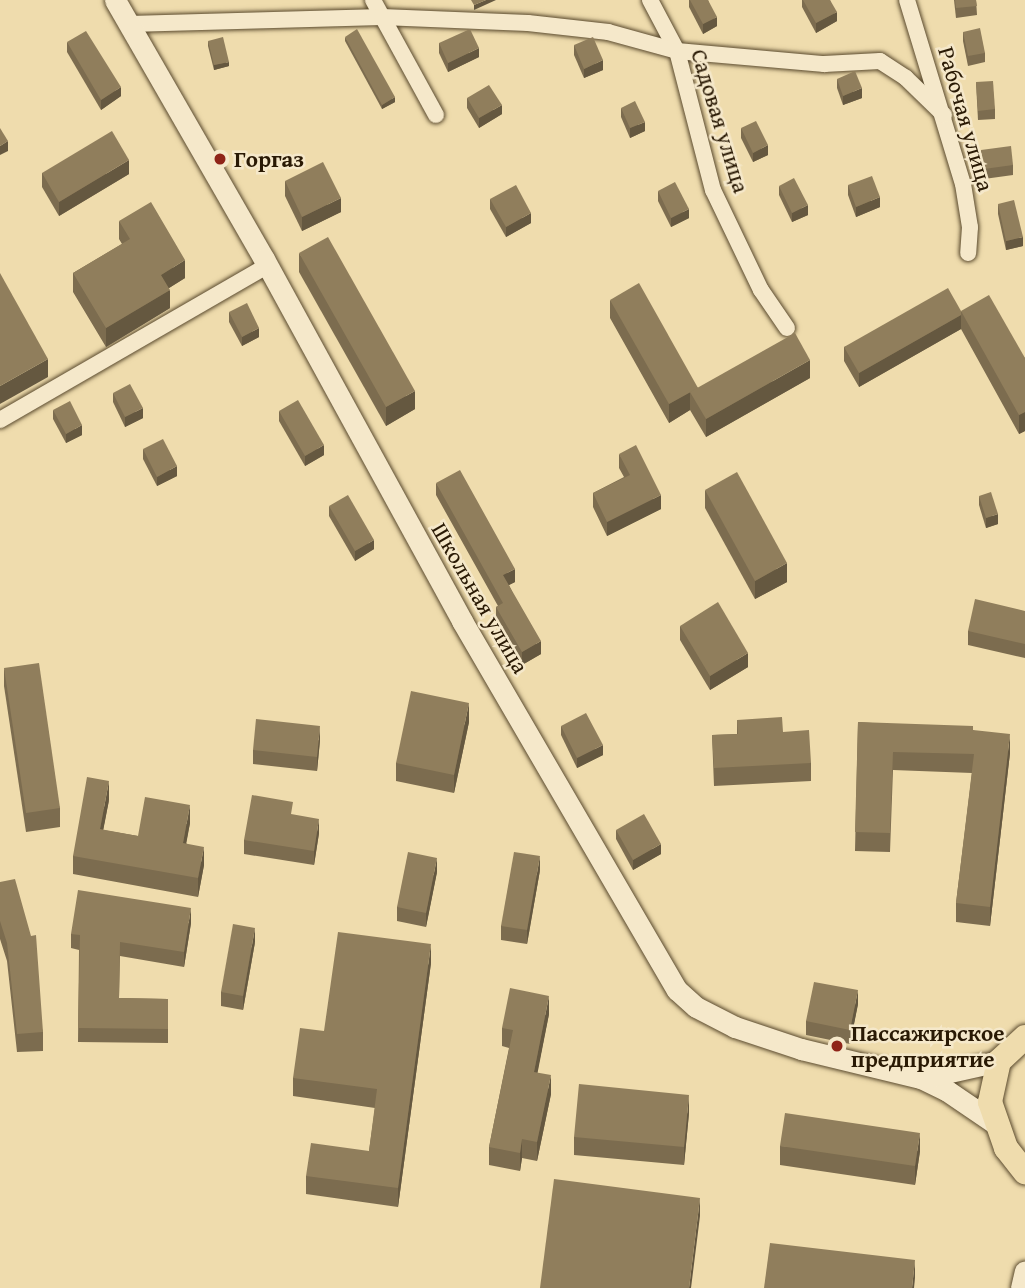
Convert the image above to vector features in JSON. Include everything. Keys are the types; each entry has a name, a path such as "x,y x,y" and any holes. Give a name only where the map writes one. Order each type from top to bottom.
{"main road":[{"name":"Школьная улица","path":"115,0 267,266 462,621 677,990 696,1007 735,1027 801,1049 921,1078"},
{"path":"921,1078 959,1073 999,1061 1025,1037"},
{"path":"999,1061 990,1102 996,1124 1024,1174"},
{"path":"921,1078 946,1090 996,1124"},
{"path":"1021,1288 1025,1271"}],"street":[{"path":"373,0 436,115"},
{"name":"Садовая улица","path":"650,0 677,51 713,190 761,290 787,328"},
{"name":"Рабочая улица","path":"907,0 963,184 970,227 968,253"},
{"path":"129,24 382,17 528,23 608,32 677,51 824,64 880,61 906,78 944,116"},
{"path":"0,420 267,266"}],"building":[{"path":"471,0 486,0 474,5"},
{"path":"690,0 708,0 717,17 703,24"},
{"path":"803,0 830,0 837,12 816,23"},
{"path":"955,0 976,0 977,6 956,8"},
{"path":"980,28 985,53 968,56 963,32"},
{"path":"357,29 395,97 382,105 345,37"},
{"path":"470,29 479,48 448,63 439,43"},
{"path":"86,31 121,87 101,100 67,42"},
{"path":"223,37 229,62 214,65 208,41"},
{"path":"593,37 603,60 584,69 574,45"},
{"path":"855,71 862,88 843,96 837,79"},
{"path":"993,81 995,109 978,111 976,82"},
{"path":"489,85 502,105 479,118 467,98"},
{"path":"635,101 645,122 630,128 621,108"},
{"path":"756,121 768,145 753,153 741,128"},
{"path":"0,128 8,141 0,146"},
{"path":"112,131 129,160 59,202 42,173"},
{"path":"1011,146 1013,165 984,169 981,150"},
{"path":"323,162 341,198 302,217 285,181"},
{"path":"872,176 880,197 856,207 848,185"},
{"path":"794,178 808,205 792,213 779,186"},
{"path":"675,182 689,209 671,218 658,191"},
{"path":"516,185 531,213 506,227 490,199"},
{"path":"1014,200 1023,237 1006,241 998,204"},
{"path":"151,202 185,260 161,275 170,290 106,328 73,273 130,239 119,221"},
{"path":"328,237 415,391 386,407 299,253"},
{"path":"0,273 48,359 0,386"},
{"path":"639,283 698,388 669,404 610,300"},
{"path":"948,288 961,315 859,373 844,347"},
{"path":"989,295 1025,358 1025,412 1019,415 961,311"},
{"path":"247,303 259,328 242,337 229,312"},
{"path":"795,333 810,360 706,419 690,392"},
{"path":"130,384 143,408 125,417 113,393"},
{"path":"298,400 324,445 305,456 279,411"},
{"path":"70,401 82,425 66,434 53,410"},
{"path":"163,439 177,466 157,477 143,449"},
{"path":"636,445 661,495 607,522 593,493 630,475 619,454"},
{"path":"460,470 515,569 503,575 541,641 522,652 496,607 503,603 436,483"},
{"path":"737,472 787,563 755,581 705,490"},
{"path":"991,492 998,514 986,518 979,496"},
{"path":"348,495 374,540 355,551 329,506"},
{"path":"975,599 1025,611 1025,644 968,631"},
{"path":"718,602 748,653 710,676 680,626"},
{"path":"39,663 60,808 26,813 4,668"},
{"path":"411,691 469,703 454,775 396,763"},
{"path":"586,713 603,745 577,758 561,726"},
{"path":"782,717 783,732 809,730 811,763 714,768 712,735 738,734 737,720"},
{"path":"256,719 320,726 317,757 253,750"},
{"path":"858,722 973,726 973,730 1010,734 990,907 956,903 974,754 893,752 890,833 855,832"},
{"path":"87,777 109,781 100,829 138,836 145,797 190,805 183,843 204,847 198,878 73,856"},
{"path":"252,795 293,802 291,814 319,819 314,851 244,840"},
{"path":"644,814 661,844 633,860 616,830"},
{"path":"408,852 437,858 426,913 397,907"},
{"path":"514,852 540,856 527,930 501,926"},
{"path":"15,879 31,936 36,935 43,1032 17,1034 7,943 0,921 0,882"},
{"path":"78,890 191,908 184,952 120,942 119,998 168,999 168,1029 78,1028 80,935 71,934"},
{"path":"233,924 255,928 243,996 221,992"},
{"path":"338,932 431,944 398,1188 306,1176 311,1143 369,1151 377,1089 293,1078 300,1028 324,1031"},
{"path":"814,982 858,990 850,1030 806,1021"},
{"path":"510,988 549,996 534,1072 551,1075 537,1142 522,1139 520,1153 489,1147 513,1030 502,1028"},
{"path":"579,1084 689,1095 684,1147 574,1137"},
{"path":"785,1113 920,1133 915,1166 780,1146"},
{"path":"554,1179 700,1198 689,1288 540,1288"},
{"path":"770,1243 915,1260 912,1288 764,1288"}],"place":[{"name":"Горгаз","path":"220,159"},
{"name":"Пассажирское предприятие","path":"837,1046"}]}
